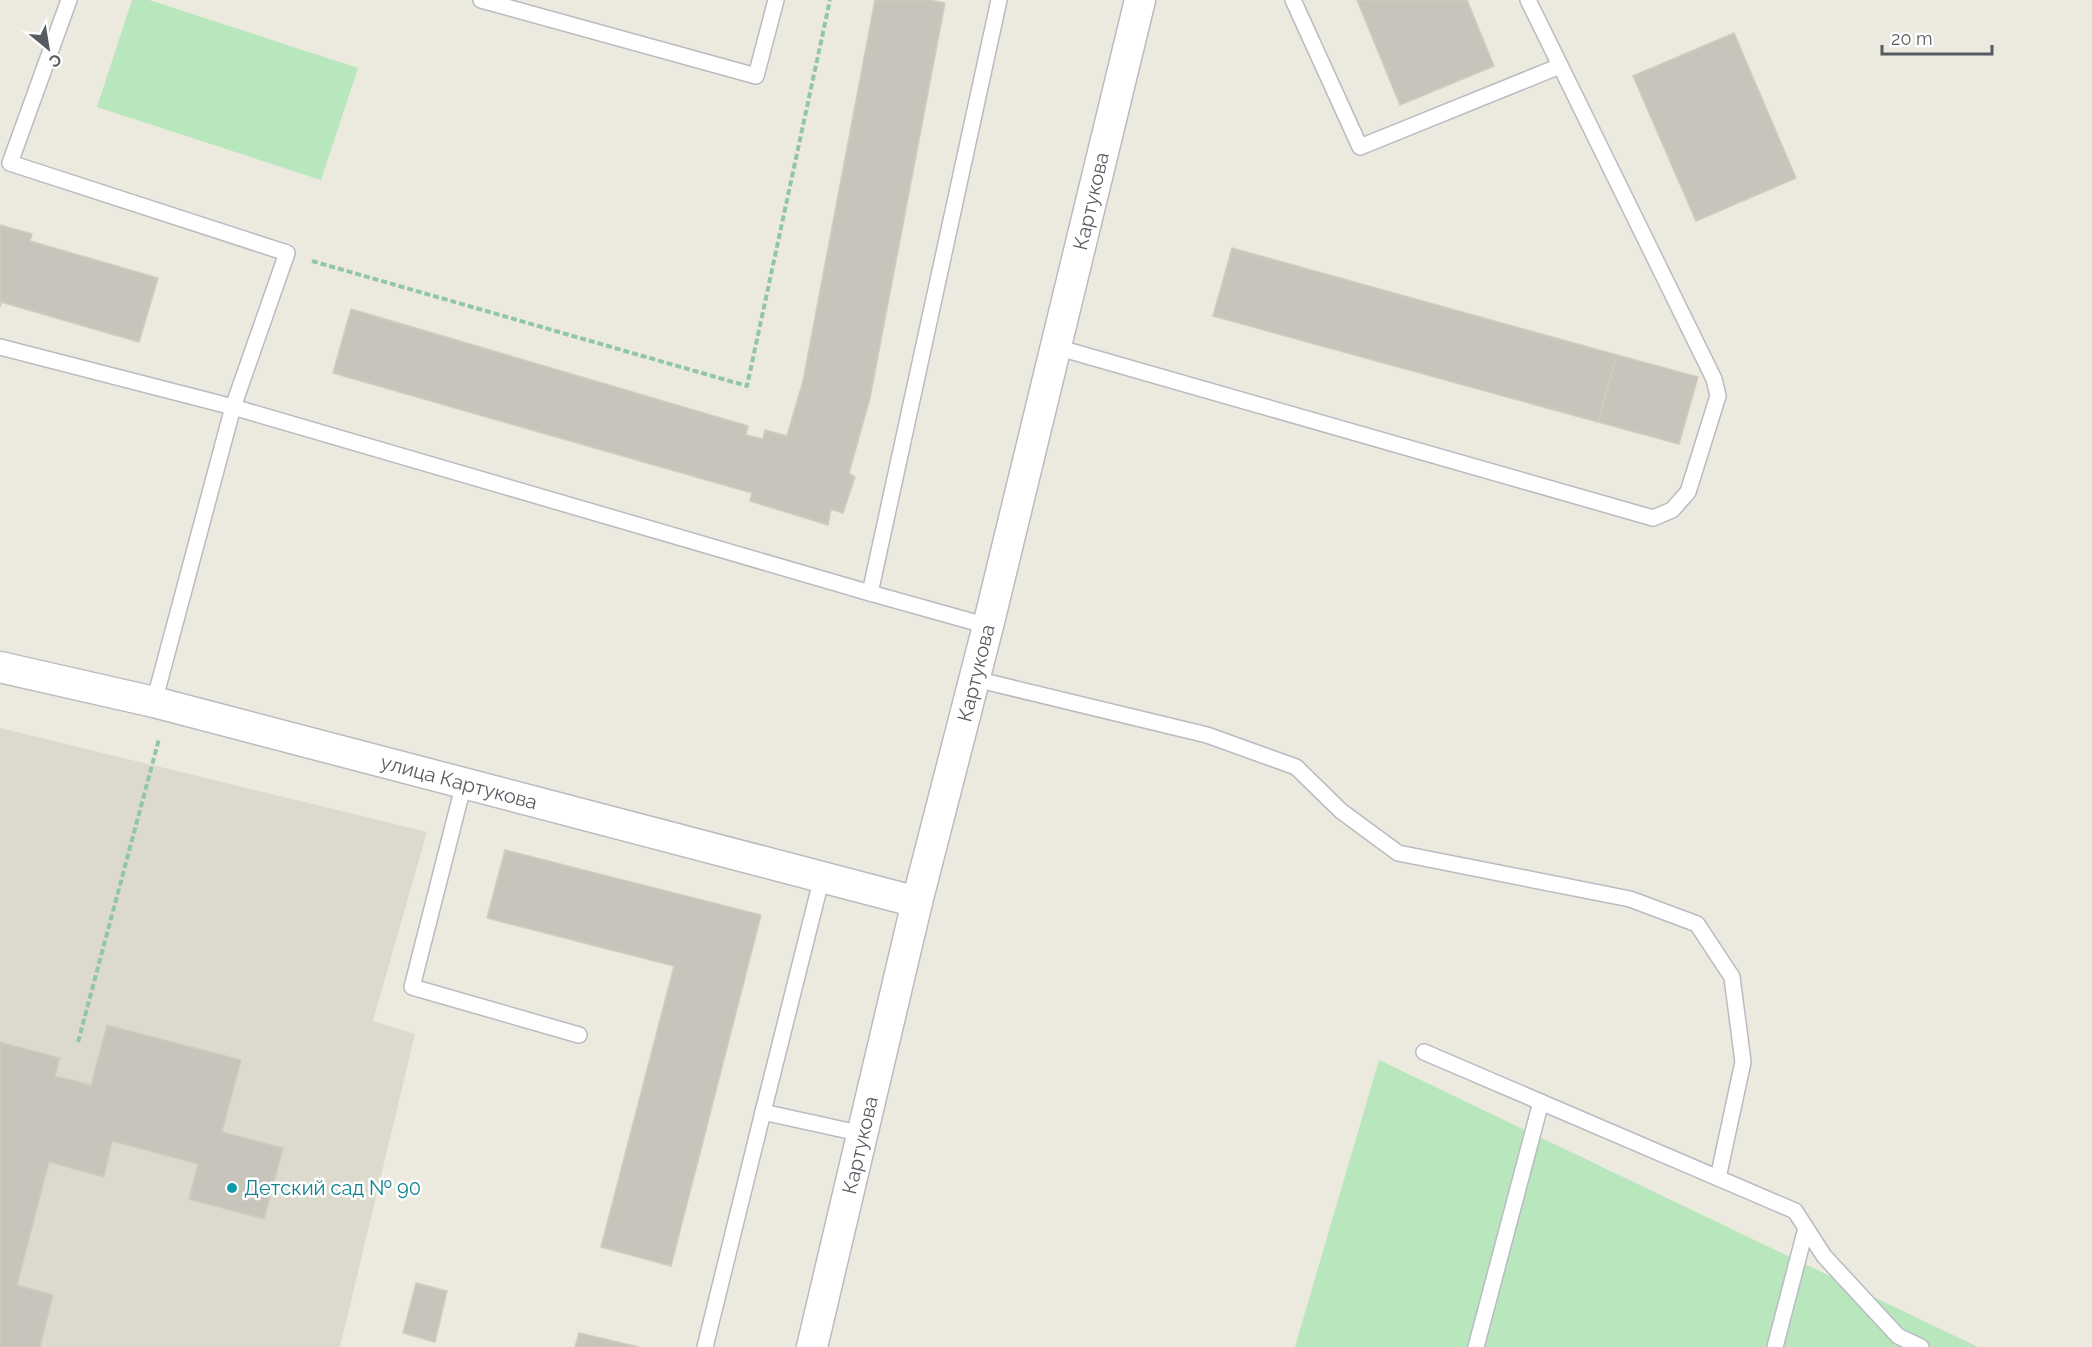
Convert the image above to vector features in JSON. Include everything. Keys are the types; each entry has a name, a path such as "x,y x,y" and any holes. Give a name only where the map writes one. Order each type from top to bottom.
{"street":[{"name":"Картукова","path":"813,1347 917,902 975,679 1140,0"},
{"name":"улица Картукова","path":"0,667 162,704 917,902"}],"lane":[{"path":"69,0 10,163 287,254 233,407 162,704"},
{"path":"481,0 756,76 776,0"},
{"path":"870,593 999,0"},
{"path":"1293,0 1360,147 1560,66"},
{"path":"1056,347 1653,518 1672,510 1688,492 1718,396 1714,380 1528,0"},
{"path":"0,347 233,407 988,626"},
{"path":"975,679 1207,735 1296,767 1341,811 1398,853 1629,899 1696,924 1732,977 1743,1062 1718,1178"},
{"path":"464,783 412,987 579,1035"},
{"path":"705,1347 822,876"},
{"path":"1424,1052 1795,1211 1824,1256 1898,1336 1921,1347"},
{"path":"1476,1347 1541,1102"},
{"path":"763,1112 863,1134"},
{"path":"1776,1347 1806,1228"}],"path":[{"path":"287,254 747,386 830,0"},
{"path":"78,1042 148,776 162,704"}],"shaded area":[{"path":"0,728 427,832 373,1021 415,1034 340,1347 0,1347"}],"green space":[{"path":"132,0 149,0 358,68 321,180 97,107"},
{"path":"1379,1060 1978,1347 1295,1347"}],"building":[{"path":"875,0 929,0 945,3 870,398 849,473 855,477 843,513 831,509 828,525 750,501 752,493 333,373 351,309 748,426 746,435 763,439 765,430 787,436 803,381"},
{"path":"1357,0 1467,0 1494,66 1400,105"},
{"path":"1734,33 1796,178 1696,221 1633,76"},
{"path":"0,225 32,234 30,241 158,278 139,342 1,302 0,307"},
{"path":"1232,248 1617,355 1598,422 1213,316"},
{"path":"1617,355 1698,377 1679,444 1598,422"},
{"path":"505,850 761,915 671,1266 601,1247 674,966 487,918"},
{"name":"Детский сад № 90","path":"107,1025 241,1060 222,1132 283,1148 264,1219 189,1199 198,1164 112,1141 104,1177 49,1162 17,1285 53,1295 40,1347 0,1347 0,1042 60,1058 55,1076 91,1085"},
{"path":"416,1283 447,1291 435,1342 403,1333"},
{"path":"579,1333 639,1347 575,1347"}],"place":[{"name":"Детский сад № 90","path":"232,1188"}]}
